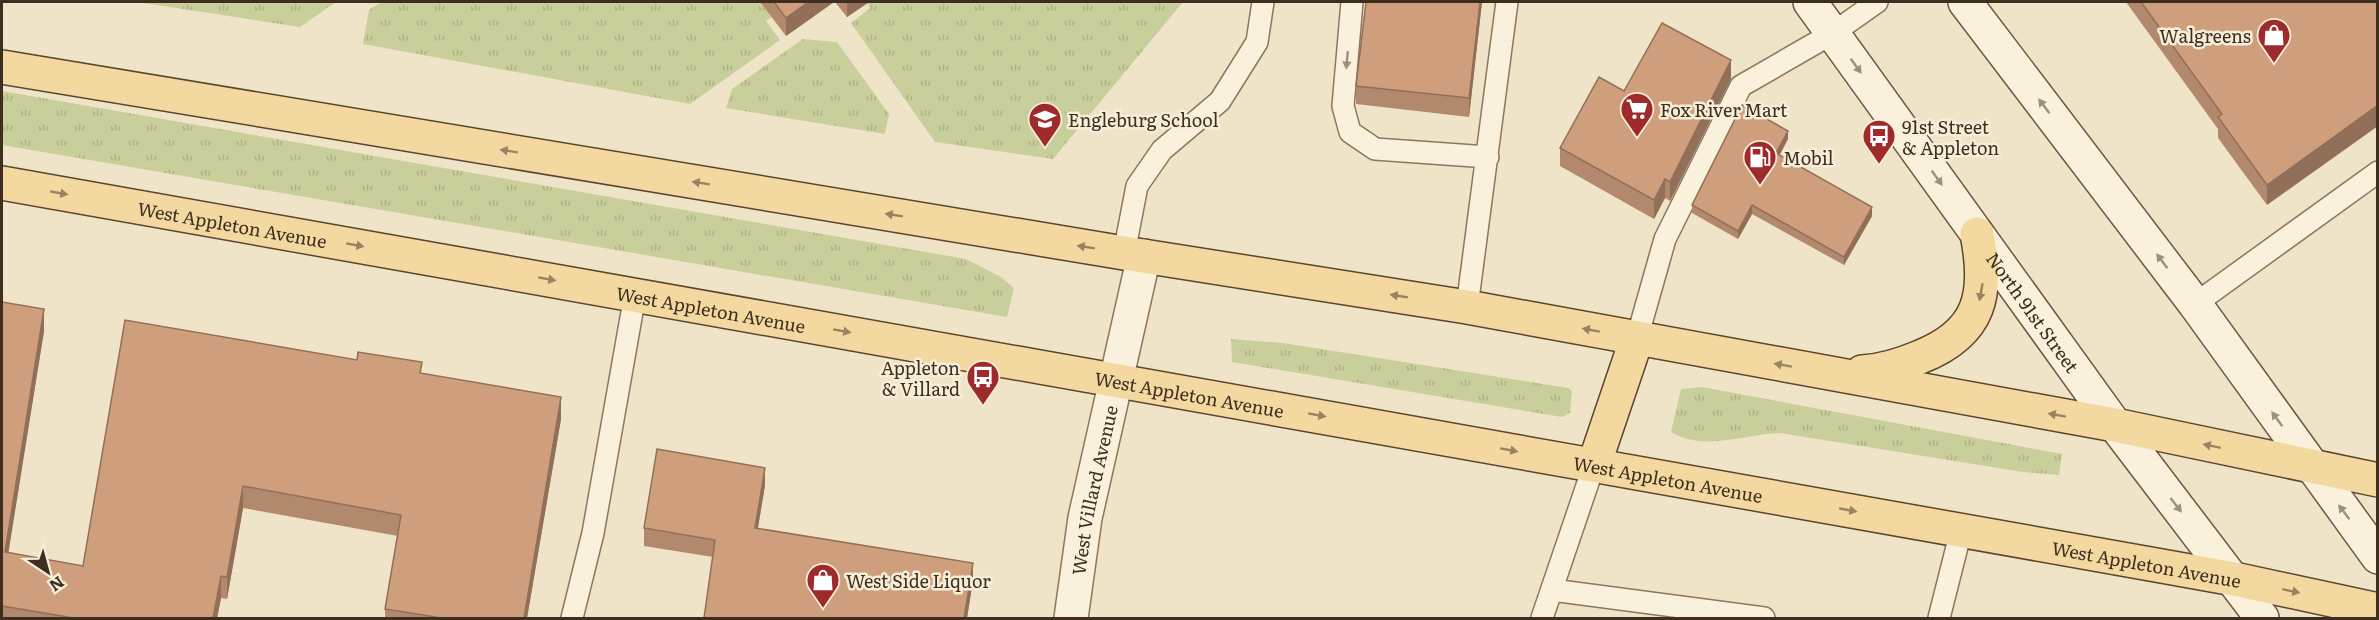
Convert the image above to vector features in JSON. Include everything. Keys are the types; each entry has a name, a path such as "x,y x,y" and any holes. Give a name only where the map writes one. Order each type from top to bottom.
{"main road":[{"name":"North 91st Street","path":"1810,2 2115,425 2262,618"},
{"path":"1965,2 2195,304 2378,557"},
{"path":"2,67 1134,255 1467,307 2115,425 2378,480"},
{"name":"West Appleton Avenue","path":"2,183 2234,579 2378,610"},
{"path":"1834,374 1871,372 1896,367 1933,352 1965,330 1974,318 1983,282 1977,234"},
{"name":"West Villard Avenue","path":"1071,618 1085,518 1115,379 1134,255"},
{"path":"1594,465 1637,338"}],"lane":[{"path":"1134,255 1137,186 1162,150 1220,101 1257,42 1263,2"},
{"path":"1352,2 1343,106 1350,132 1375,149 1488,157"},
{"path":"1467,307 1507,2"},
{"path":"1637,338 1665,238 1741,86 1833,33 1877,2"},
{"path":"2195,304 2378,172"},
{"path":"572,618 593,533 635,295"},
{"path":"1542,618 1594,465"},
{"path":"1939,618 1961,531"},
{"path":"1552,590 1764,618"}],"green space":[{"path":"137,2 336,2 300,27"},
{"path":"381,2 760,2 772,17 766,21 780,40 690,104 363,44 369,10"},
{"path":"1183,2 1053,159 935,142 851,23 870,8 867,3"},
{"path":"803,39 837,42 889,114 885,134 726,108 732,89"},
{"path":"2,91 966,259 1001,277 1014,288 1007,317 2,145"},
{"path":"1231,339 1283,343 1568,388 1572,391 1570,413 1562,417 1232,362"},
{"path":"1702,387 2062,454 2059,475 2023,472 1780,433 1697,441 1671,432 1681,389"}],"building":[{"path":"774,2 808,2 786,18"},
{"path":"1366,2 1480,2 1469,98 1356,86"},
{"name":"Walgreens","path":"2141,2 2378,2 2378,105 2267,185 2218,117 2222,114"},
{"name":"Fox River Mart","path":"1662,23 1731,60 1670,182 1665,179 1654,200 1560,148 1599,77 1624,91"},
{"name":"Mobil","path":"1742,105 1788,131 1776,153 1872,207 1844,257 1752,205 1738,231 1692,205"},
{"path":"2,302 44,309 5,552 83,566 125,320 357,360 358,352 422,362 420,373 561,397 524,618 442,618 385,609 401,515 243,486 227,577 221,576 213,618 74,618 2,606"},
{"path":"657,449 765,468 755,528 973,563 964,618 704,618 715,540 644,528"}],"place":[{"name":"Walgreens","path":"2274,64"},
{"name":"Fox River Mart","path":"1637,138"},
{"name":"Engleburg School","path":"1045,148"},
{"name":"91st Street & Appleton","path":"1879,165"},
{"name":"Mobil","path":"1760,186"},
{"name":"Appleton & Villard","path":"983,406"},
{"name":"West Side Liquor","path":"823,609"}]}
